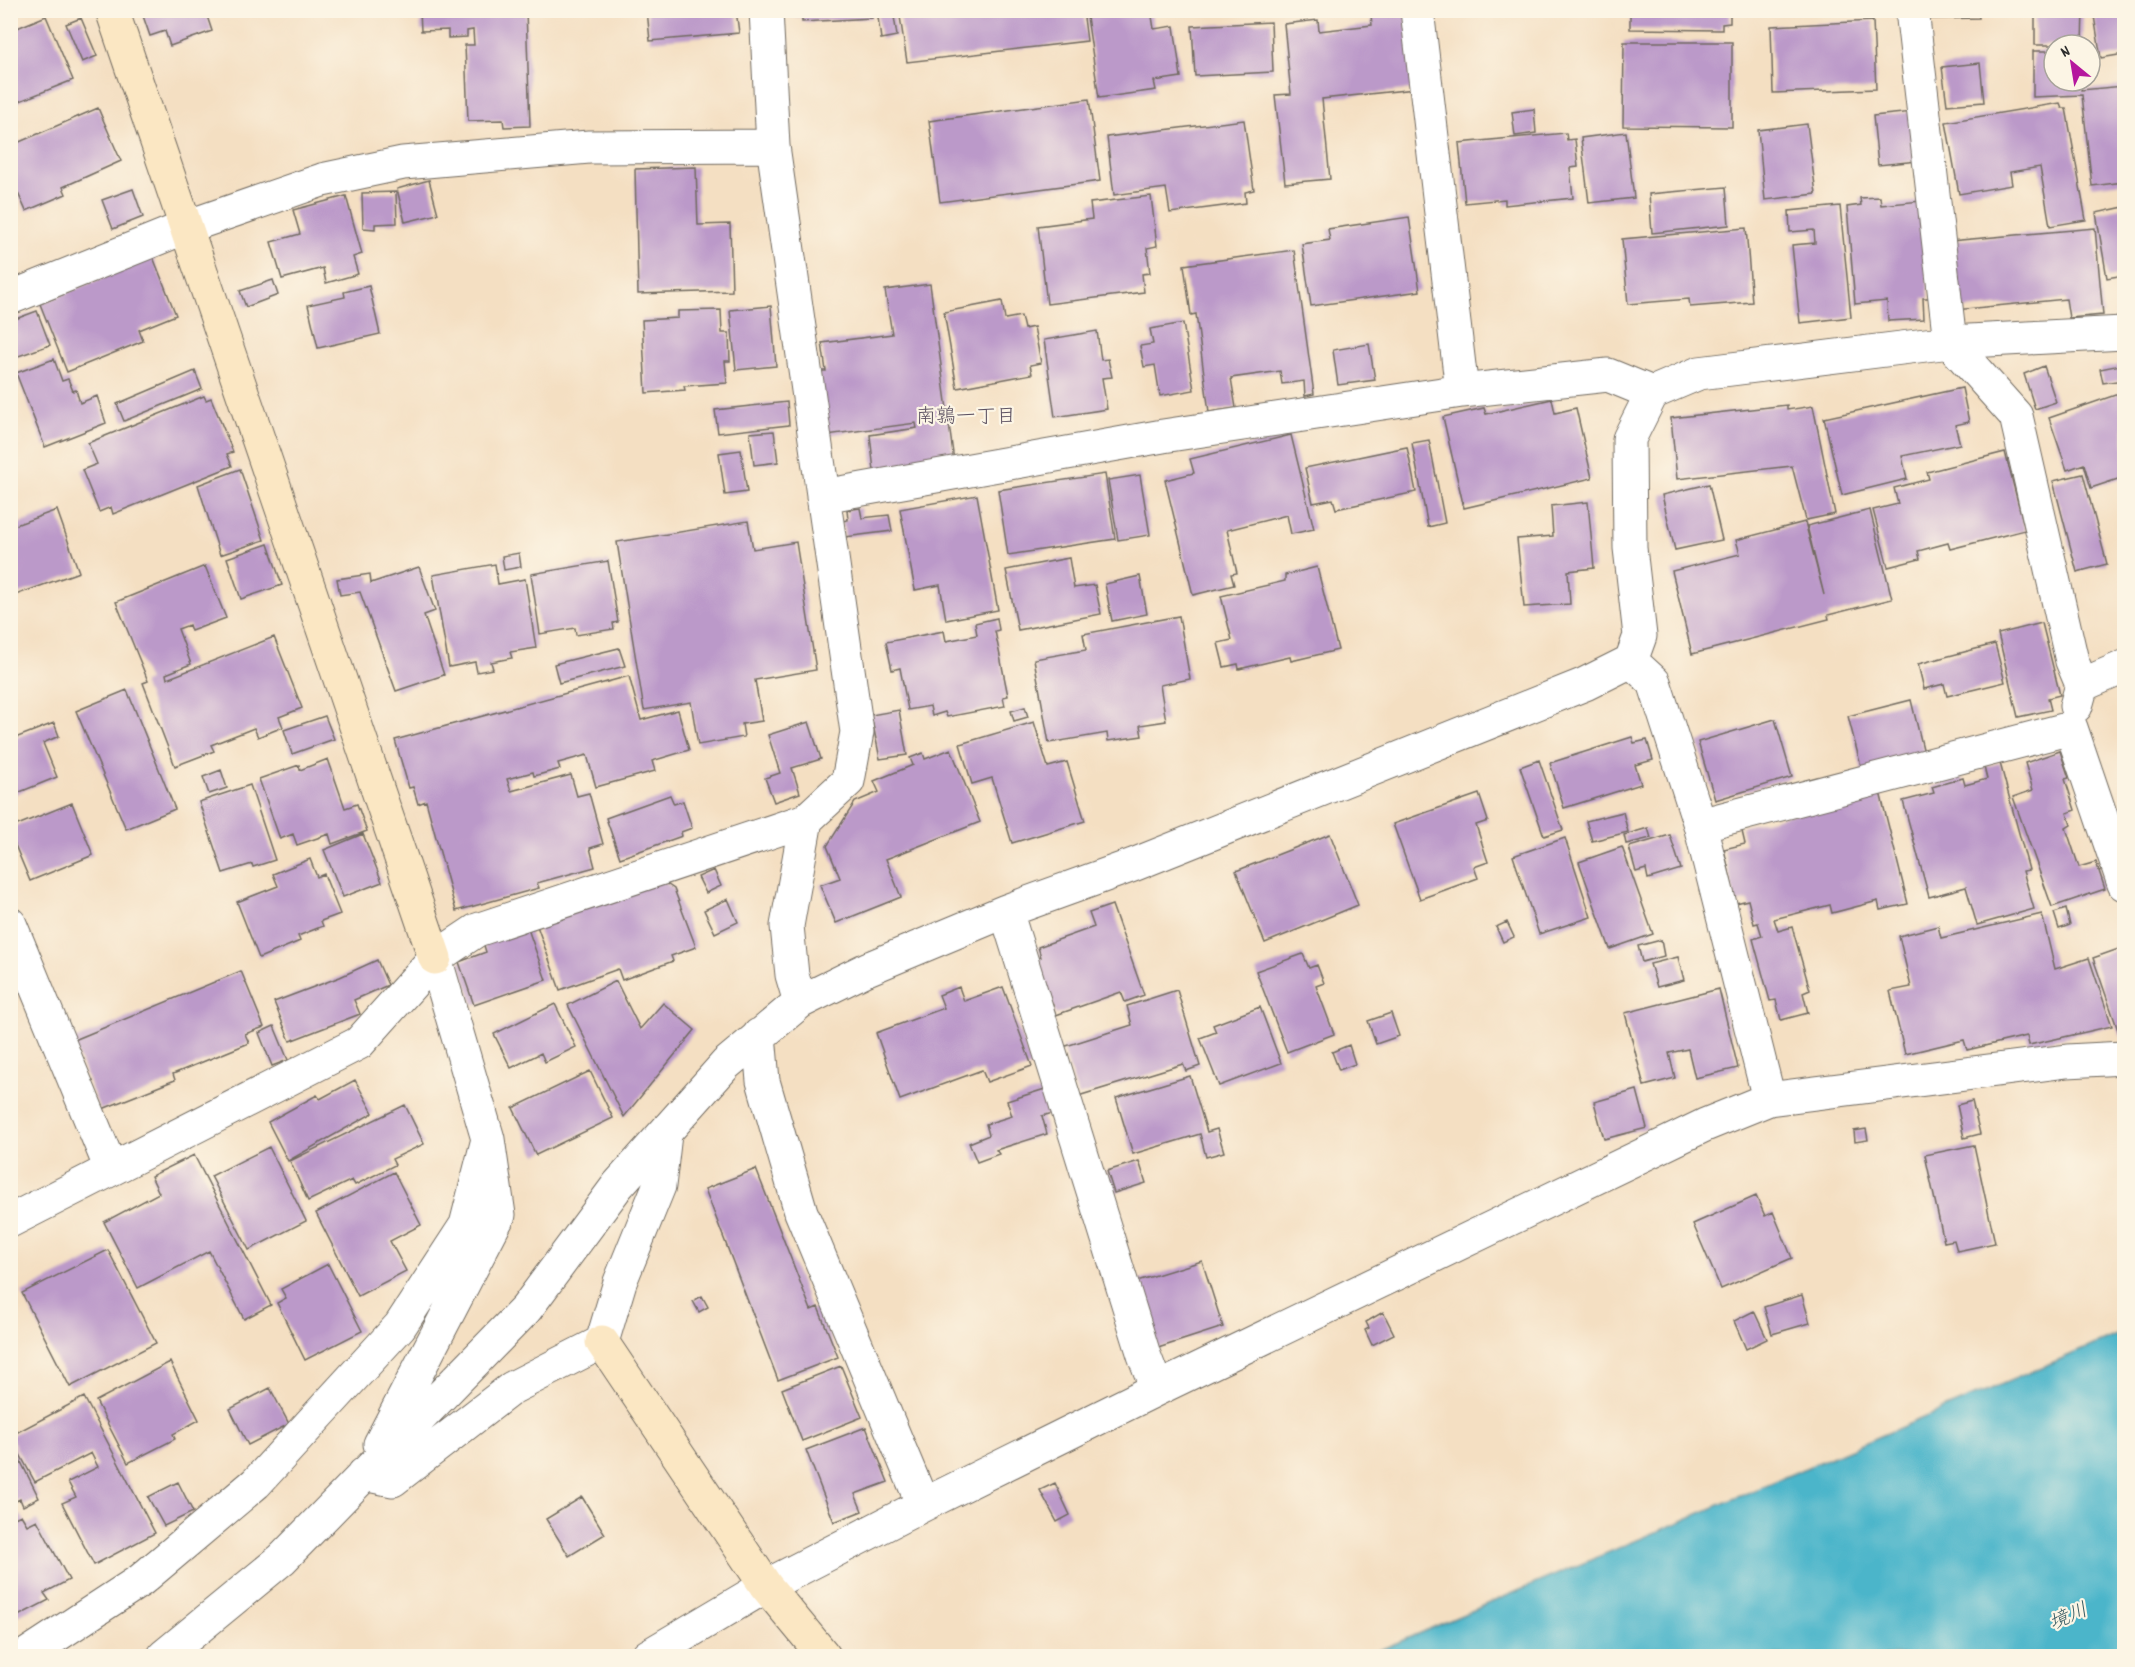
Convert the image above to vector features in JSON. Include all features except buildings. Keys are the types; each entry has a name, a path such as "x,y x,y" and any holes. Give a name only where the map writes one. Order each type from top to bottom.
{"street":[{"path":"112,10 435,958 488,1139 499,1215 364,1474"},
{"path":"10,1221 359,1043 435,958 477,930 806,820 848,781 857,732 773,146 766,10"},
{"path":"1417,10 1462,391"},
{"path":"1912,10 1950,342 2016,416 2072,661 2082,685 2071,728 2124,884"},
{"path":"10,298 186,227 322,180 403,163 589,147 773,146"},
{"path":"164,1656 282,1559 526,1309 618,1185 726,1064 800,1002 867,969 1006,911 1133,865 1563,693 1631,661 1640,636 1630,548 1629,439 1652,393 1699,373 1950,342 2124,333"},
{"path":"823,496 1163,436 1462,391 1608,375 1652,393"},
{"path":"1631,661 1654,682 1700,825 1769,1099"},
{"path":"2082,685 2124,667"},
{"path":"1700,825 2071,728"},
{"path":"800,1002 792,975 787,926 806,820"},
{"path":"1006,911 1140,1343 1157,1389"},
{"path":"10,924 111,1169"},
{"path":"759,1035 763,1081 801,1212 922,1505"},
{"path":"648,1656 766,1586 922,1505 1705,1125 1769,1099 2067,1061 2124,1058"},
{"path":"364,1474 393,1480 512,1388 602,1342 620,1282 659,1186 664,1134"},
{"path":"25,1656 141,1580 256,1483 400,1326 466,1225 488,1139"},
{"path":"602,1342 766,1586 824,1656"}],"water":[{"name":"境川","path":"2124,1332 2124,1656 1366,1656"}],"district":[{"name":"南鶉一丁目","path":"966,418"}]}
